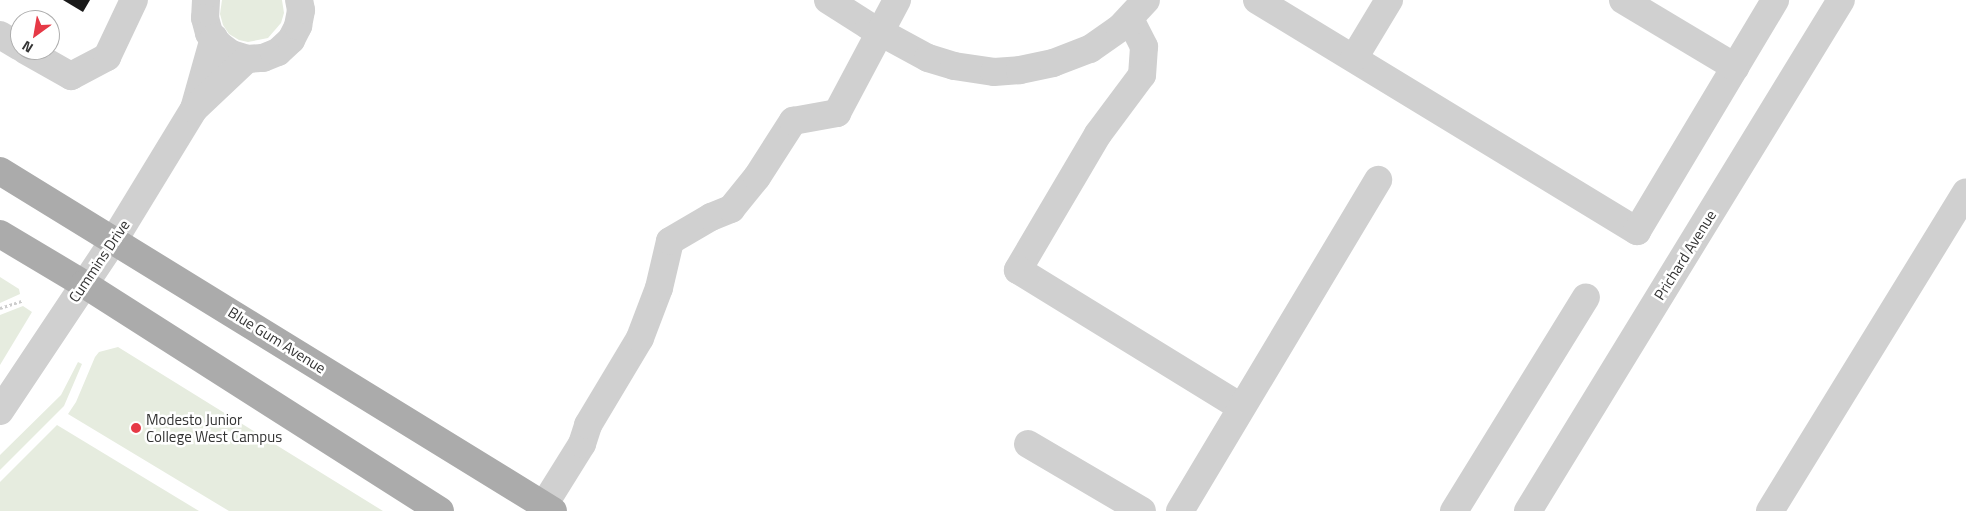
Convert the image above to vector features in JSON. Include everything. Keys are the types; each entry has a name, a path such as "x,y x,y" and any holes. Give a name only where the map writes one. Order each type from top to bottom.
{"main road":[{"name":"Blue Gum Avenue","path":"0,171 549,508"},
{"path":"0,234 84,284 440,511"}],"street":[{"path":"43,60 71,76 107,57 134,0"},
{"path":"206,0 205,18 214,38 219,45 231,54 247,59 263,58 278,52 291,40 298,26 301,10 299,0"},
{"path":"828,0 928,58 954,66 994,72 1020,70 1053,64 1090,48 1138,10 1144,47 1142,75 1098,134 1018,270 1241,407"},
{"path":"549,508 582,444 588,426 640,338 659,288 670,241 711,217 731,208 757,178 793,121 837,113 897,0"},
{"path":"1257,0 1637,231 1775,0"},
{"path":"1354,58 1389,0"},
{"path":"1623,0 1735,67"},
{"name":"Prichard Avenue","path":"1528,511 1842,0"},
{"name":"Cummins Drive","path":"194,109 214,38"},
{"name":"Cummins Drive","path":"0,411 114,240 194,109 247,59"},
{"path":"1180,511 1378,180"},
{"path":"1770,511 1966,193"},
{"path":"1454,511 1586,297"},
{"path":"1028,444 1142,511"}],"path":[{"path":"0,308 22,301"}],"shaded area":[{"path":"222,0 282,0 284,13 281,23 268,38 248,42 239,40 229,34 223,25 220,14"},
{"path":"0,277 19,289 20,294 0,303"},
{"path":"23,306 32,312 0,365 0,315"},
{"path":"118,347 383,511 229,511 68,414 76,402 95,357 99,352"},
{"path":"78,362 82,364 64,406 0,470 0,455 61,395"},
{"path":"57,425 199,511 0,511 0,482"}],"building":[{"path":"63,0 90,0 83,12"}],"place":[{"name":"Modesto Junior College West Campus","path":"136,428"}]}
